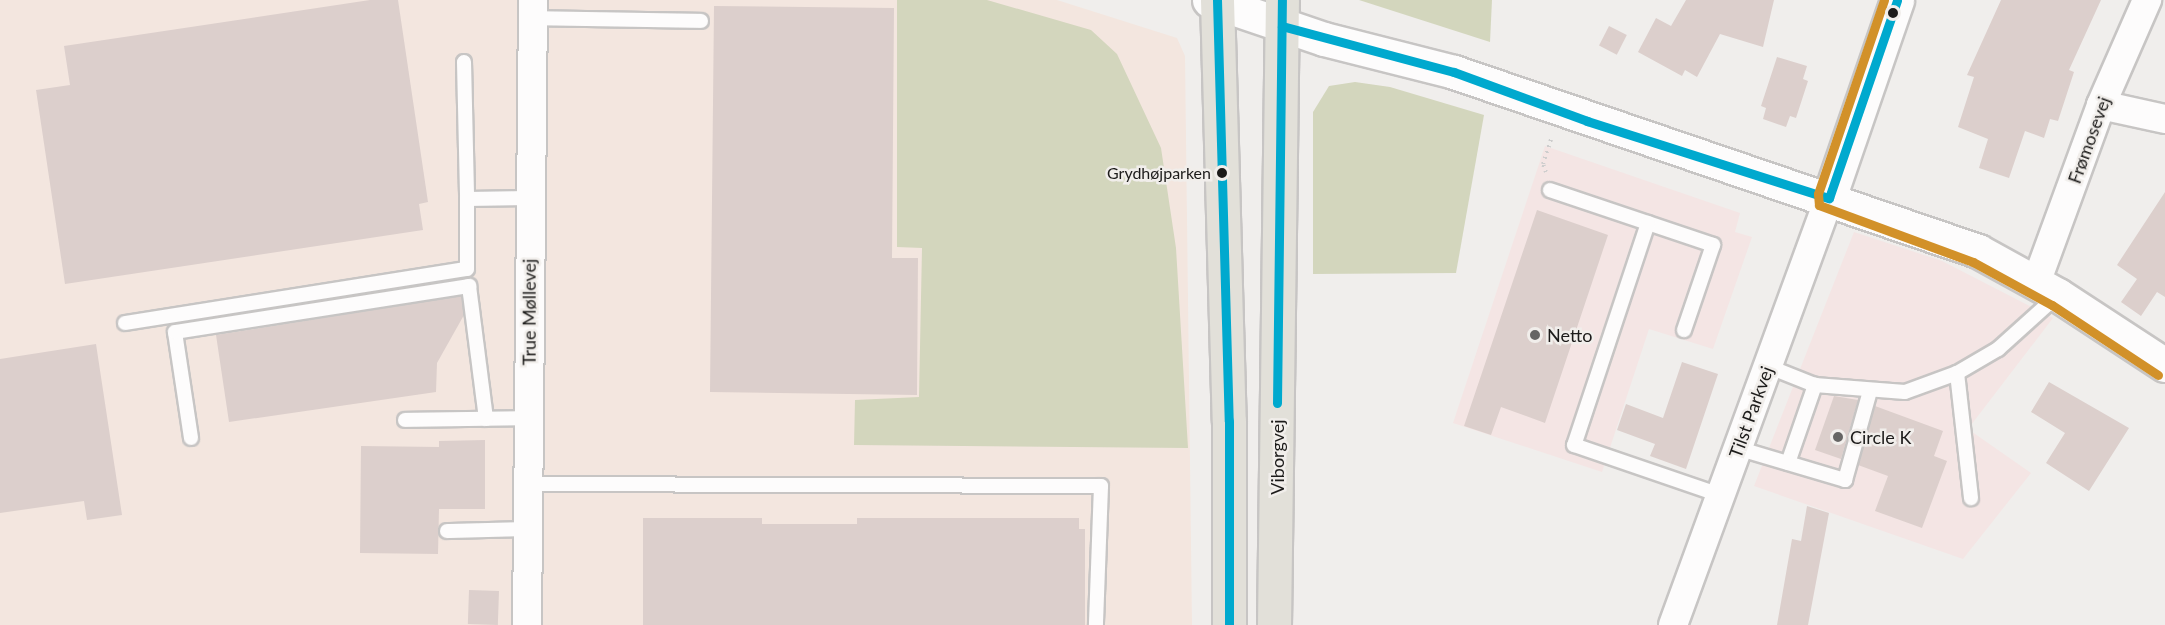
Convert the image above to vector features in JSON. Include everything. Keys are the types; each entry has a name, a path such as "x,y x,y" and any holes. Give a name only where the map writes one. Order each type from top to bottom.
{"main road":[{"path":"1215,1 1229,421 1229,625"},
{"name":"Viborgvej","path":"1274,625 1282,13"}],"street":[{"path":"1829,198 1897,0"},
{"name":"Frømosevej","path":"2047,289 2101,105 2147,0"},
{"path":"1215,1 1282,13 1560,111 1829,198 1978,252 2047,289 2165,365"},
{"name":"True Møllevej","path":"527,625 530,484 528,198 533,9"},
{"path":"2101,105 2165,119"},
{"name":"Tilst Parkvej","path":"1673,625 1829,198"}],"lane":[{"path":"533,9 701,21"},
{"path":"124,323 467,268 464,62"},
{"path":"1550,190 1713,245 1684,330"},
{"path":"467,199 528,198"},
{"path":"1648,224 1574,445 1720,495"},
{"path":"191,438 175,332 469,286 486,419"},
{"path":"1767,366 1815,384 1870,391 1905,392 1957,373 1998,349 2047,289"},
{"path":"1957,373 1971,498"},
{"path":"1788,463 1815,384"},
{"path":"1737,448 1845,480 1870,391"},
{"path":"405,420 530,418"},
{"path":"530,484 1101,486 1096,625"},
{"path":"447,531 529,529"}],"path":[{"path":"1550,190 1543,164 1560,111"}],"shaded area":[{"path":"0,0 1057,0 1177,38 1185,56 1192,625 0,625"},
{"path":"1545,146 1740,213 1735,232 1752,237 1713,349 1649,329 1602,472 1453,423"},
{"path":"1854,232 1942,261 2053,318 1968,429 2031,473 1963,559 1754,486"}],"green space":[{"path":"897,0 987,0 1091,30 1117,54 1161,148 1176,248 1188,448 854,445 855,400 919,397 922,248 897,247"},
{"path":"1359,0 1492,0 1490,42"},
{"path":"1355,82 1390,87 1484,115 1456,273 1313,274 1313,112 1329,86"}],"building":[{"path":"370,0 398,0 428,202 419,204 423,230 65,284 36,90 70,85 64,46"},
{"path":"1686,0 1774,0 1763,47 1720,34 1697,77 1685,70 1682,76 1638,52 1656,18 1671,26"},
{"path":"2001,0 2101,0 2069,70 2074,72 2058,121 2050,119 2044,138 2025,131 2009,178 1979,168 1988,139 1958,127 1974,77 1967,75"},
{"path":"714,6 894,8 892,258 918,258 917,395 710,392"},
{"path":"1609,26 1627,35 1617,55 1599,46"},
{"path":"1777,57 1807,66 1803,79 1808,81 1796,118 1790,116 1786,127 1763,119 1766,108 1761,106"},
{"path":"2165,192 2165,297 2157,292 2141,316 2121,302 2137,279 2117,265"},
{"name":"Netto","path":"1537,210 1608,235 1545,423 1501,407 1491,435 1464,426"},
{"path":"461,296 464,315 437,363 436,392 229,422 216,335"},
{"path":"96,344 122,515 87,520 84,501 0,513 0,359"},
{"path":"1682,362 1718,374 1686,469 1650,456 1655,444 1617,430 1626,404 1663,418"},
{"path":"2049,382 2129,428 2089,491 2046,463 2065,433 2031,412"},
{"path":"1834,396 1858,400 1841,459 1815,450"},
{"path":"1875,406 1943,431 1934,456 1947,461 1922,528 1875,511 1888,476 1858,465"},
{"path":"485,440 485,509 439,509 438,554 360,553 361,446 439,447 439,441"},
{"path":"1807,506 1829,513 1808,625 1777,625 1792,539 1801,541"},
{"path":"643,518 762,518 762,524 857,524 857,518 1079,518 1079,529 1085,529 1085,625 643,625"},
{"path":"469,590 499,591 498,625 468,624"}],"transit line":[{"path":"1217,0 1229,421 1229,625"},
{"path":"1277,403 1282,0"},
{"path":"1884,0 1818,194 1819,205 1973,262 2052,305 2158,375"},
{"path":"1282,26 1454,72 1587,121 1829,198 1897,0"}],"place":[{"name":"Grydhøjparken","path":"1222,173"},
{"name":"Netto","path":"1535,335"},
{"name":"Circle K","path":"1838,437"}]}
